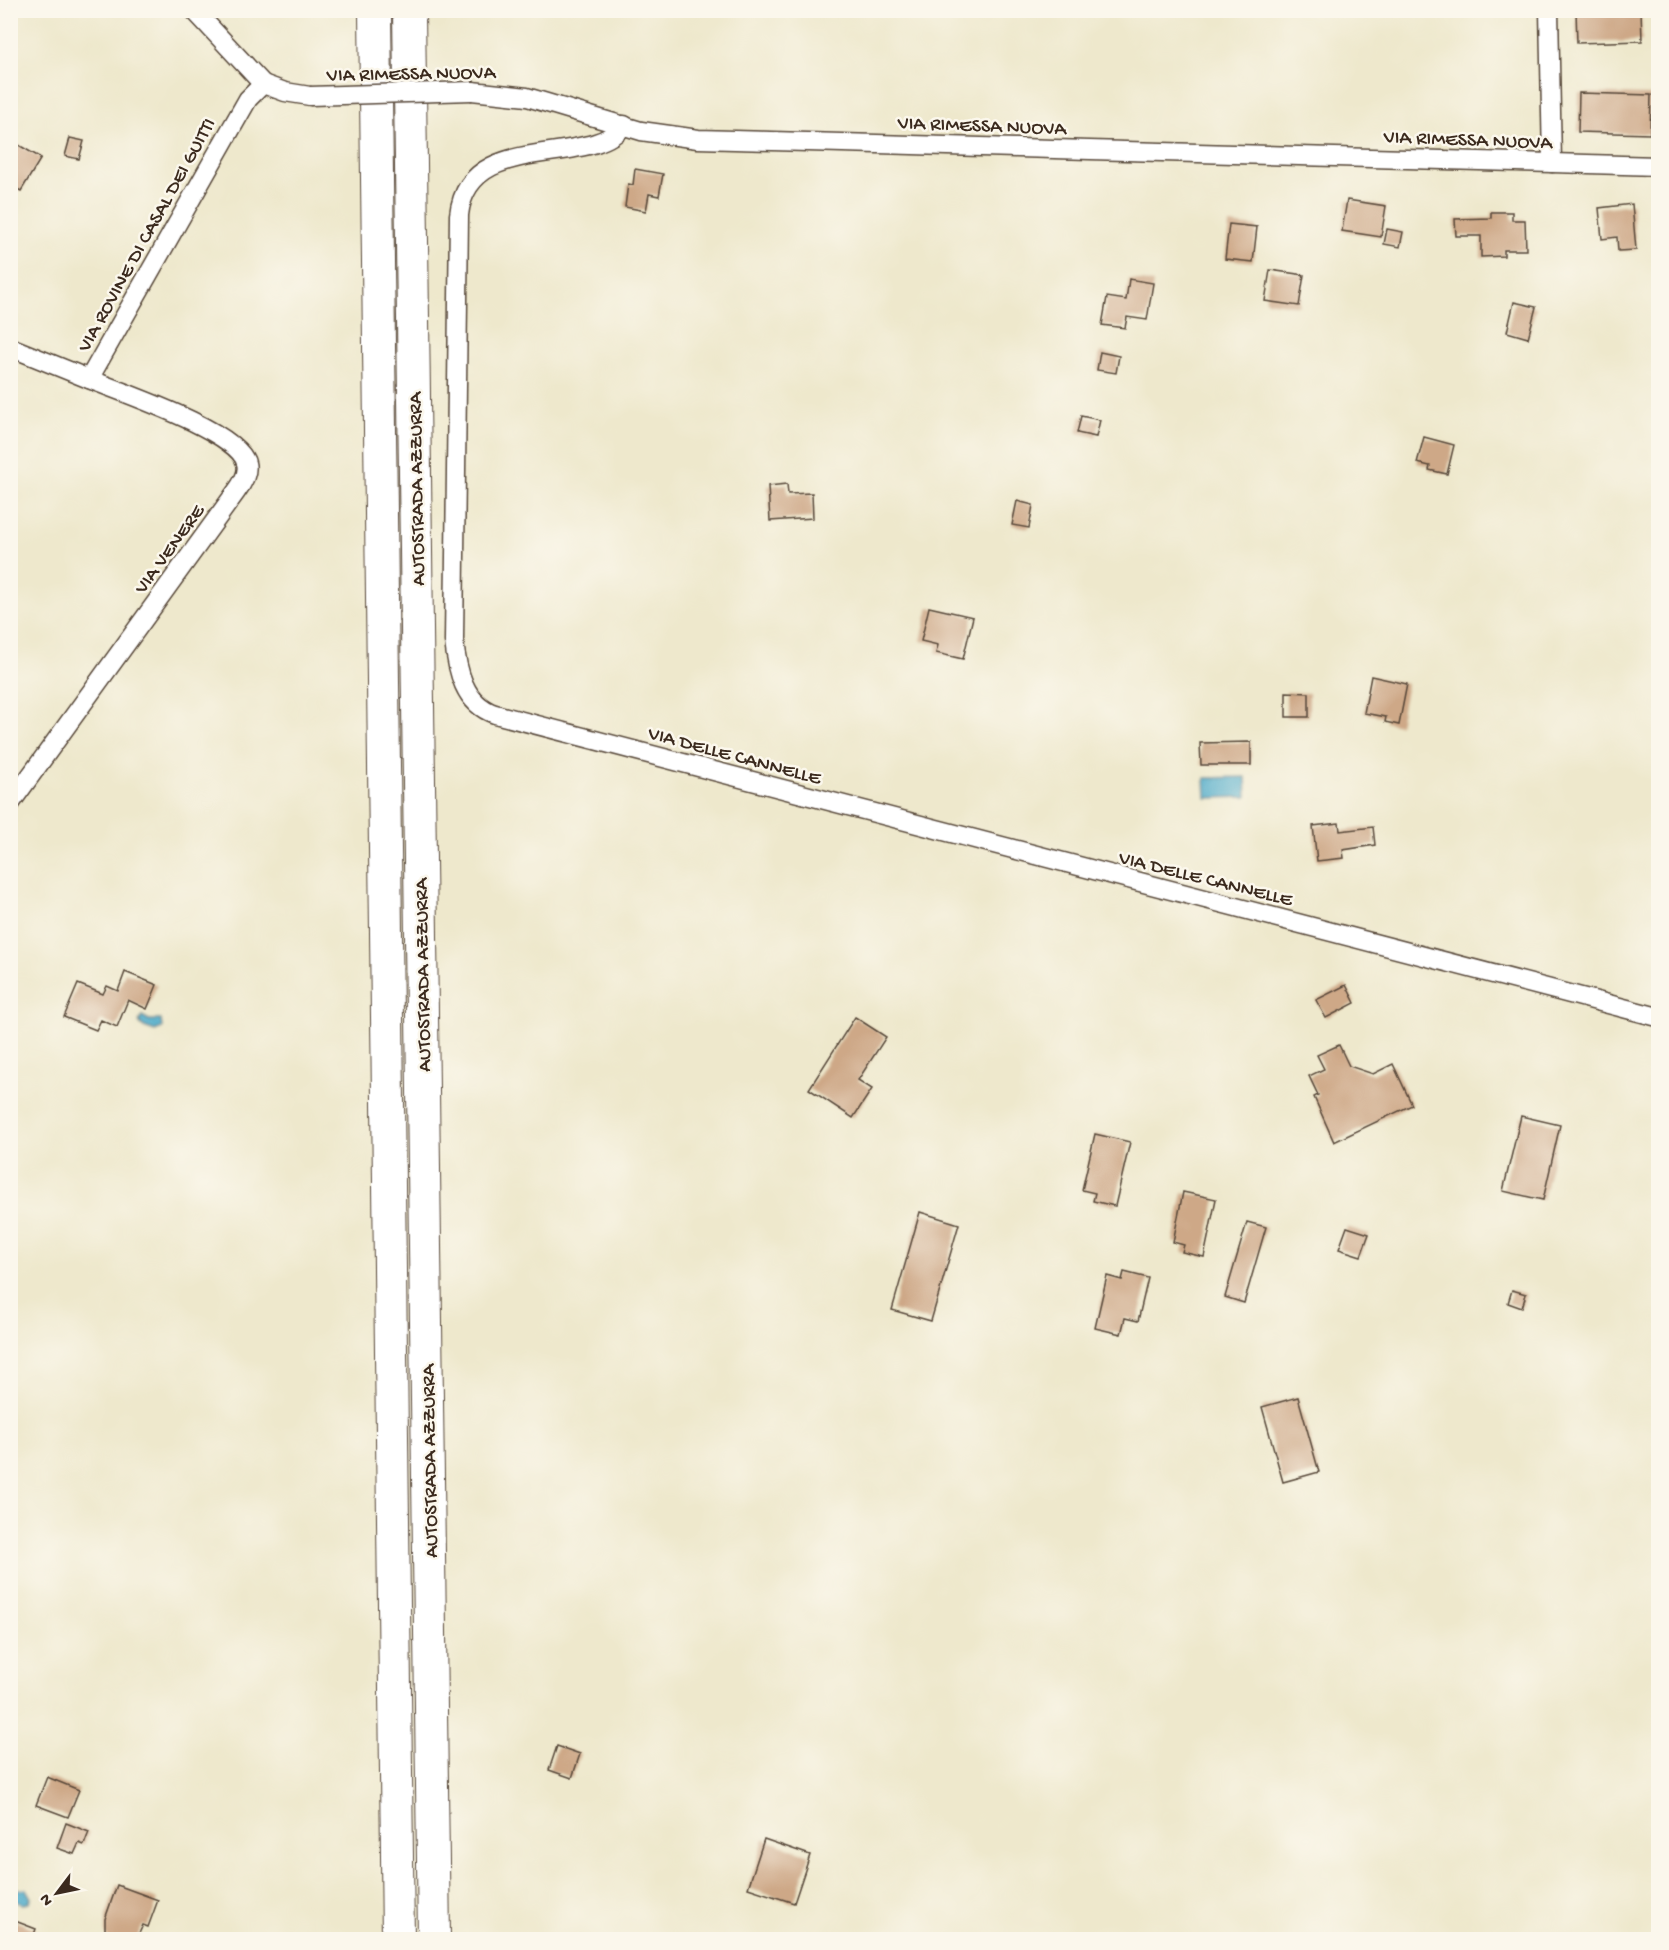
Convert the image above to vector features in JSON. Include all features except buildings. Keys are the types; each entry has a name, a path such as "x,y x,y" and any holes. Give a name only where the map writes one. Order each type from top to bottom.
{"highway":[{"name":"AUTOSTRADA AZZURRA","path":"375,10 398,1940"},
{"name":"AUTOSTRADA AZZURRA","path":"409,10 434,1940"}],"street":[{"path":"194,10 263,84"},
{"path":"1549,10 1552,163"},
{"name":"VIA RIMESSA NUOVA","path":"263,84 285,92 310,96 472,91 527,97 624,126 653,133 699,139 1659,166"},
{"name":"VIA ROVINE DI CASAL DEI GUITTI","path":"10,347 89,379 239,112 263,84"},
{"name":"VIA DELLE CANNELLE","path":"624,126 614,135 601,141 501,162 483,172 473,181 465,192 461,204 454,641 457,663 464,684 478,705 495,714 1659,1017"},
{"name":"VIA VENERE","path":"10,804 236,492 247,472 247,464 242,453 212,430 89,379"}],"water":[{"path":"1246,777 1247,797 1206,798 1205,778"},
{"path":"142,1016 149,1020 161,1020 162,1028 155,1031 144,1027 139,1022"},
{"path":"14,1886 19,1890 26,1889 31,1898 28,1903 22,1904 11,1899 11,1888"}]}
